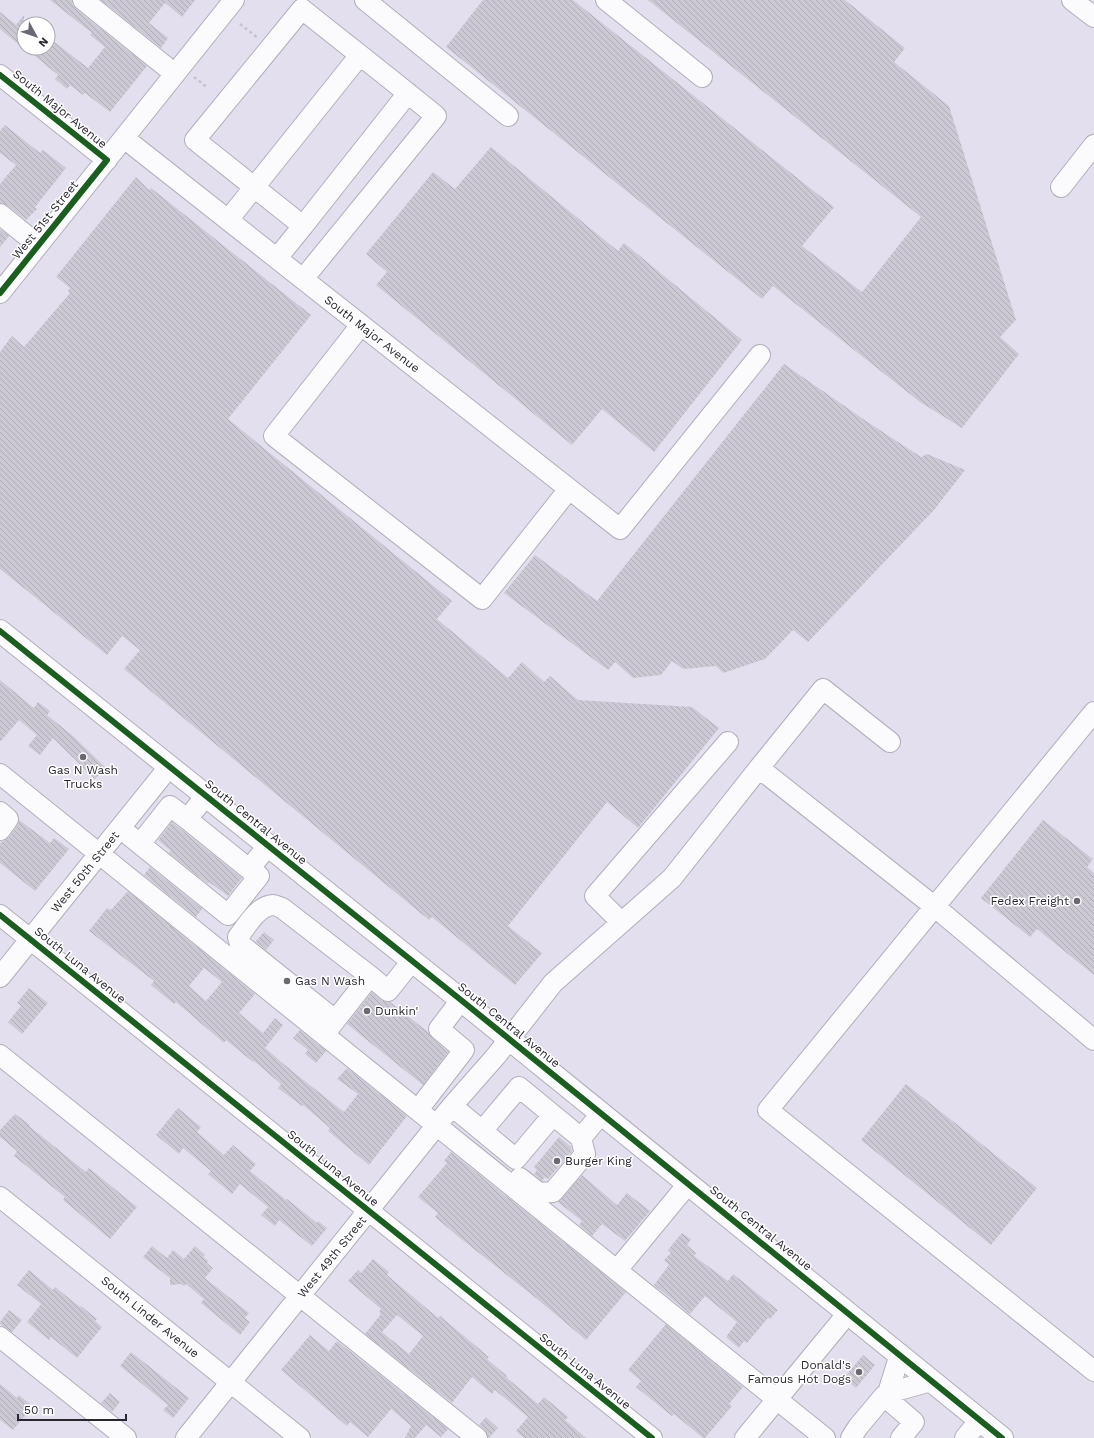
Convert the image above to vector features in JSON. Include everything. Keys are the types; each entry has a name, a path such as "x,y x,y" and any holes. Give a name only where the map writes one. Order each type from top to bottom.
{"main road":[{"name":"South Central Avenue","path":"0,631 461,1000 1002,1438"}],"street":[{"path":"83,0 184,75"},
{"name":"West 51st Street","path":"0,293 124,138 184,75 234,0"},
{"path":"365,0 508,116"},
{"path":"606,0 702,77"},
{"path":"1072,0 1094,17"},
{"path":"303,226 195,140 302,9 436,116 303,279"},
{"path":"228,220 360,55"},
{"name":"South Major Avenue","path":"0,75 106,160"},
{"path":"277,258 408,93"},
{"name":"South Major Avenue","path":"124,138 620,529 760,355"},
{"path":"1061,186 1094,145"},
{"path":"0,214 38,245"},
{"path":"361,325 274,436 482,599 569,489"},
{"name":"West 49th Street","path":"186,1438 452,1106 509,1039 553,983 672,878 823,689 890,742"},
{"path":"1094,712 768,1110 1094,1371"},
{"path":"621,922 594,896 728,742"},
{"name":"West 50th Street","path":"0,978 169,767"},
{"path":"759,768 934,907 1094,1040"},
{"path":"0,774 825,1438"},
{"path":"187,819 206,796"},
{"path":"120,828 228,915 259,876 170,806 140,844"},
{"path":"0,812 8,819 0,830"},
{"path":"249,869 268,846"},
{"path":"370,976 332,1023 240,944 238,937 256,914 266,907 275,905 282,908 370,976 388,991 412,961"},
{"name":"South Luna Avenue","path":"0,915 652,1438"},
{"path":"424,1102 464,1050 439,1029 461,1000"},
{"path":"0,1056 477,1438"},
{"path":"519,1087 553,1115 581,1138 585,1154 553,1192 539,1193 491,1155 486,1134 519,1087"},
{"path":"452,1106 516,1159 553,1115"},
{"path":"581,1138 601,1114"},
{"path":"617,1270 688,1184"},
{"name":"South Linder Avenue","path":"0,1196 300,1438"},
{"path":"745,1438 848,1313"},
{"path":"0,1337 126,1438"},
{"path":"860,1434 886,1395 900,1354"},
{"path":"886,1395 931,1381"},
{"path":"886,1395 914,1422 901,1438"},
{"path":"965,1438 980,1420"}],"path":[{"path":"240,24 258,38"},
{"path":"184,75 208,88"}],"building":[{"path":"50,0 72,0 72,4 76,9 147,66 110,112 85,93 83,95 70,85 67,89 55,79 58,75 35,56 56,56 56,43 88,68 105,47 90,35 92,33"},
{"path":"101,0 195,0 182,17 165,3 149,23 168,38 161,48"},
{"path":"483,0 573,0 834,207 802,246 862,292 921,217 648,0 845,0 905,48 894,62 949,106 1016,320 1000,337 1019,354 962,428 920,402 773,286 762,299 446,47"},
{"path":"0,12 16,25 16,42 0,29"},
{"path":"5,125 40,153 43,150 66,168 35,207 37,209 26,220 7,205 0,203 0,184 16,165 0,153 0,131"},
{"path":"491,147 618,251 624,243 742,340 654,452 602,409 572,445 376,285 387,272 366,254 433,172 455,189"},
{"path":"136,177 149,190 151,188 311,315 228,419 452,601 437,619 508,678 522,662 544,682 550,676 578,700 692,707 719,728 638,828 607,802 508,926 542,953 515,985 432,917 429,920 124,669 140,650 122,636 107,655 0,569 0,352 12,336 24,347 70,293 68,291 70,288 56,277"},
{"path":"0,229 9,236 0,247"},
{"path":"784,364 921,457 927,454 965,470 934,510 808,642 793,630 765,659 723,673 716,666 683,669 672,661 661,675 633,678 615,662 608,670 504,593 535,555 597,601"},
{"path":"0,680 34,708 38,702 50,711 47,715 73,736 106,768 95,779 53,738 40,755 28,746 37,735 19,720 0,742"},
{"path":"19,820 50,843 54,838 69,849 35,891 0,863 0,843 9,837 17,826"},
{"path":"1043,820 1093,859 1087,867 1094,873 1094,975 1037,929 1030,937 981,898"},
{"path":"172,822 242,878 228,896 209,882 208,884 169,853 171,851 158,840"},
{"path":"150,867 202,909 196,917 144,875"},
{"path":"128,891 255,994 239,1013 263,1033 275,1018 283,1025 265,1048 344,1112 358,1094 337,1079 347,1068 407,1116 369,1165 328,1131 330,1128 303,1105 302,1106 278,1088 281,1084 254,1061 253,1062 226,1040 224,1043 176,1002 174,1004 151,985 154,981 89,931 107,908 111,910","holes":["204,968 222,982 206,1001 189,986"]},
{"path":"264,932 274,940 266,950 256,941"},
{"path":"29,988 48,1003 22,1034 8,1022 21,1006 17,1003"},
{"name":"Gas N Wash","path":"372,992 381,1000 390,1002 428,1032 432,1038 448,1052 423,1085 347,1024"},
{"path":"300,1030 326,1051 316,1063 305,1054 308,1050 293,1038"},
{"path":"906,1084 1037,1188 991,1245 861,1140"},
{"path":"178,1108 201,1127 197,1132 224,1155 233,1145 256,1164 250,1171 317,1223 318,1221 327,1228 312,1246 279,1220 275,1226 261,1215 268,1207 240,1184 232,1194 208,1174 211,1171 183,1148 179,1154 156,1135"},
{"path":"15,1114 86,1172 89,1168 137,1207 110,1239 63,1200 65,1197 14,1156 17,1151 0,1137 0,1130"},
{"name":"Burger King","path":"559,1137 571,1147 572,1151 548,1179 545,1177 542,1181 534,1174 537,1170 534,1167"},
{"path":"451,1152 626,1292 586,1340 435,1217 438,1213 418,1197 447,1163 444,1161"},
{"path":"582,1175 617,1205 627,1193 650,1211 625,1241 602,1224 592,1236 579,1225 582,1221 558,1202"},
{"path":"682,1233 691,1239 687,1245 696,1253 694,1256 728,1281 733,1274 778,1310 770,1319 768,1318 747,1343 744,1341 739,1348 726,1337 737,1322 705,1296 690,1314 654,1285 669,1265 664,1260 671,1253 668,1250"},
{"path":"152,1246 167,1258 173,1250 184,1259 195,1246 205,1255 203,1257 213,1268 205,1278 249,1313 245,1318 250,1322 240,1335 201,1303 204,1299 186,1284 184,1286 181,1284 170,1285 170,1278 143,1257"},
{"path":"373,1259 389,1272 387,1275 438,1318 440,1316 489,1357 487,1359 538,1404 544,1397 568,1417 565,1420 586,1438 524,1438 516,1431 528,1417 495,1390 492,1394 472,1377 452,1403 365,1334 381,1314 379,1312 381,1309 348,1281 358,1270 361,1273","holes":["397,1315 423,1336 409,1354 382,1332"]},
{"path":"29,1270 53,1290 55,1287 80,1307 81,1306 97,1319 95,1321 102,1327 77,1358 51,1337 49,1340 27,1322 41,1304 17,1285"},
{"path":"9,1310 22,1320 12,1332 0,1324"},
{"path":"666,1324 743,1387 729,1404 732,1406 705,1438 703,1438 674,1414 672,1416 636,1387 641,1381 628,1370"},
{"path":"310,1335 329,1351 337,1341 448,1429 441,1437 426,1425 415,1438 405,1438 411,1426 391,1409 368,1437 350,1422 347,1426 281,1370"},
{"path":"131,1352 189,1398 173,1418 163,1410 168,1405 120,1366"},
{"name":"Donald's Famous Hot Dogs","path":"863,1355 875,1365 856,1388 844,1378"},
{"path":"0,1384 17,1398 19,1395 30,1404 26,1408 29,1411 13,1430 0,1420"},
{"path":"110,1393 120,1402 112,1412 101,1403"},
{"path":"486,1417 498,1428 489,1438 484,1429 479,1425"}],"cycle path":[{"path":"0,75 107,160 0,293"},
{"path":"0,631 461,1000 1002,1438"},
{"path":"0,915 652,1438"}],"place":[{"name":"Gas N Wash Trucks","path":"83,757"},
{"name":"Fedex Freight","path":"1077,901"},
{"name":"Gas N Wash","path":"287,981"},
{"name":"Dunkin'","path":"367,1011"},
{"name":"Burger King","path":"557,1161"},
{"name":"Donald's Famous Hot Dogs","path":"859,1372"}]}
